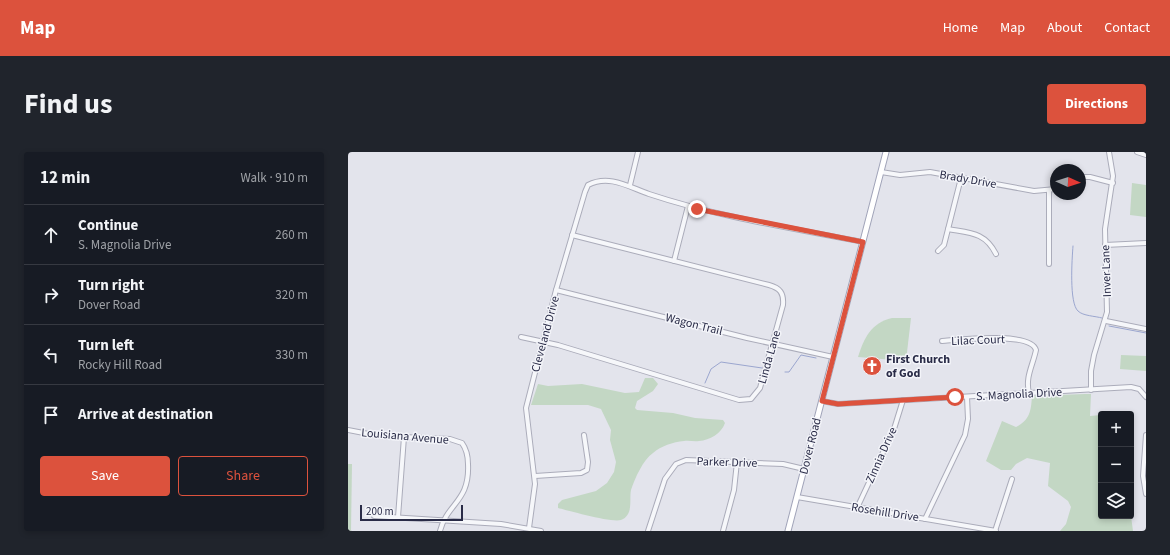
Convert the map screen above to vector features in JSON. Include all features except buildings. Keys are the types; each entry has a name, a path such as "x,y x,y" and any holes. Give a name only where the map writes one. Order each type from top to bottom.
{"main road":[{"name":"Dover Road","path":"788,531 886,152"}],"street":[{"path":"630,185 638,152"},
{"name":"Inver Lane","path":"1091,390 1091,371 1094,355 1106,321 1106,220 1113,183 1109,152"},
{"path":"1137,152 1146,155"},
{"name":"Brady Drive","path":"881,172 900,175 926,172 1034,191 1049,191"},
{"path":"1086,177 1113,183"},
{"path":"938,251 944,245 961,178"},
{"name":"Cleveland Drive","path":"529,528 534,497 535,476 525,413 556,290 588,186 600,181 630,185 648,194 688,206 863,242"},
{"path":"1049,191 1049,264"},
{"path":"674,261 688,206"},
{"path":"948,229 982,237 989,243 996,254"},
{"name":"Linda Lane","path":"521,337 746,400 753,398 760,388 783,305 783,295 778,289 769,285 572,235"},
{"path":"1105,245 1146,243"},
{"name":"Wagon Trail","path":"556,290 833,357"},
{"path":"1106,321 1146,329"},
{"name":"Lilac Court","path":"942,341 1009,338 1026,342 1036,347 1029,373 1029,393"},
{"name":"S. Magnolia Drive","path":"822,401 838,404 1131,387 1139,389 1146,397"},
{"path":"926,519 965,435 968,419 967,396"},
{"name":"Zinnia Drive","path":"857,508 894,429 903,400"},
{"name":"Louisiana Avenue","path":"348,430 373,435 450,439 462,443 468,456 467,482 464,494 444,520"},
{"path":"535,476 581,473 587,470 588,462 584,435"},
{"path":"1146,435 1143,481 1146,494"},
{"path":"398,517 404,437"},
{"name":"Parker Drive","path":"648,531 665,479 676,464 686,460 783,464 804,469"},
{"path":"723,531 734,490 737,462"},
{"path":"996,531 1012,479"},
{"name":"Rosehill Drive","path":"797,497 996,531"},
{"path":"374,516 444,520 529,528 541,531"},
{"path":"440,531 444,520"}],"green space":[{"path":"1132,183 1146,185 1146,217 1130,215"},
{"path":"892,318 911,318 906,361 858,357 869,332 885,320"},
{"path":"1121,355 1146,356 1146,371 1120,369"},
{"path":"645,378 653,378 658,384 653,391 637,401 635,408 637,410 673,413 695,418 723,420 725,423 723,427 715,436 697,441 671,443 663,446 649,456 640,470 631,490 628,514 621,520 609,520 558,508 558,504 562,500 596,491 607,483 614,472 616,462 610,440 611,430 601,409 588,405 531,405 538,384 548,386 582,384 625,393 639,392"},
{"path":"1091,394 1090,416 1098,415 1098,519 1131,519 1133,531 1060,531 1066,524 1071,507 1068,501 1048,486 1050,463 1027,458 1016,464 1011,470 1001,470 986,461 1002,421 1016,427 1021,424 1029,414 1032,396"},
{"path":"348,464 352,464 351,531 348,531"}],"waterway":[{"path":"1073,246 1072,290 1075,306 1078,311 1083,314 1102,318"},
{"path":"1109,326 1146,333"},
{"path":"785,372 789,372 801,355 816,358"},
{"path":"705,383 711,369 721,362 762,368"}],"place":[{"name":"First Church of God","path":"872,366"}],"route":[{"path":"697,209 863,242 822,401 831,404 838,404 955,397"}]}
